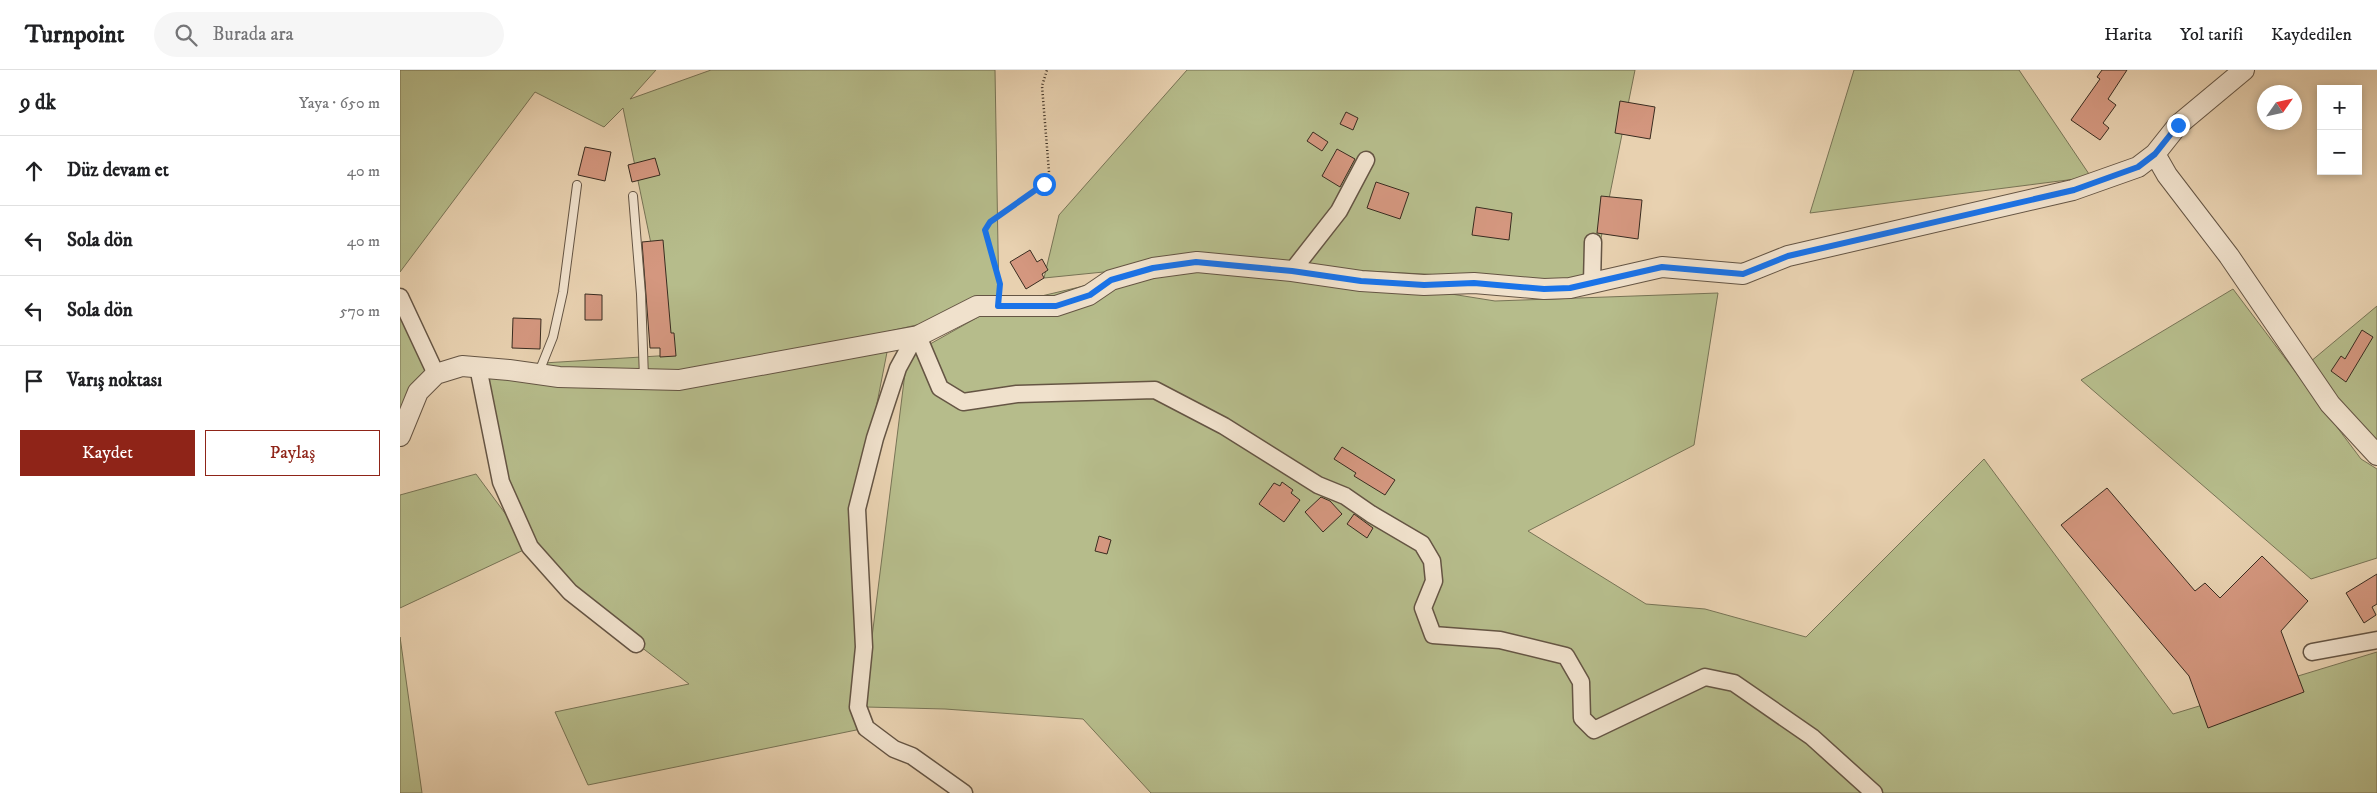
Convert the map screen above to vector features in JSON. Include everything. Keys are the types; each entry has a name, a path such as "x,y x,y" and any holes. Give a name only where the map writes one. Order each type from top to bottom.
{"street":[{"path":"400,436 418,392 436,374 462,366 595,379 644,378 679,380 916,337 977,306 1056,306 1090,295 1111,280 1153,268 1189,263 1292,271 1361,281 1424,285 1474,283 1544,289 1570,288 1662,267 1743,274 1788,256 2074,190 2138,167 2155,154 2178,125 2244,70"},
{"path":"2155,154 2167,175 2228,256 2330,404 2377,455"},
{"path":"1292,271 1339,212 1366,160"},
{"path":"1592,283 1593,242"},
{"path":"400,297 436,374"},
{"path":"916,337 898,368 875,438 856,509 864,647 858,707 866,728 894,749 912,756 964,793"},
{"path":"916,337 940,388 963,402 1017,394 1155,390 1224,426 1318,485 1345,496 1371,514 1422,544 1432,561 1434,581 1423,608 1433,635 1500,640 1566,656 1581,682 1582,718 1594,730 1705,676 1734,683 1812,737 1874,793"},
{"path":"478,367 501,482 530,547 570,592 636,644"},
{"path":"2312,652 2377,640"}],"lane":[{"path":"538,374 553,337 563,292 577,185"},
{"path":"632,196 641,294 644,378"}],"path":[{"path":"998,306 1000,284 985,230 990,222 1044,184 1049,172 1042,86 1047,70"}],"green space":[{"path":"400,70 656,70 630,99 711,70 995,70 999,306 1173,265 1044,278 1059,215 1187,70 1635,70 1592,283 1197,262 1351,278 1495,301 1718,293 1694,445 1528,531 1646,604 1705,609 1806,637 1984,459 2173,714 2377,652 2377,793 1151,793 1083,719 945,709 866,707 866,728 588,785 555,712 689,684 570,592 522,529 478,367 674,355 623,108 604,127 535,92 400,272","holes":["996,307 907,357 866,685 859,495 889,342 828,345"]},
{"path":"1854,70 2019,70 2091,177 1810,213"},
{"path":"2233,289 2361,459 2377,469 2377,558 2311,579 2081,380"},
{"path":"400,297 436,374 400,436"},
{"path":"2377,306 2377,445 2304,367"},
{"path":"476,474 530,547 400,608 400,495"},
{"path":"400,637 422,793 400,793"}],"building":[{"path":"2102,70 2127,70 2108,99 2116,105 2103,123 2109,128 2100,140 2071,120 2100,79 2097,77"},
{"path":"1620,101 1655,107 1650,139 1615,133"},
{"path":"1346,112 1358,118 1353,130 1340,124"},
{"path":"1313,132 1328,142 1322,151 1307,141"},
{"path":"585,147 611,152 605,181 578,175"},
{"path":"1337,149 1355,159 1340,187 1322,176"},
{"path":"655,158 660,175 632,182 628,165"},
{"path":"1376,182 1409,193 1400,219 1367,208"},
{"path":"1601,196 1642,200 1638,239 1597,233"},
{"path":"1476,207 1512,213 1509,240 1472,235"},
{"path":"663,240 671,333 674,333 676,356 660,357 660,348 650,348 642,242"},
{"path":"1030,250 1037,262 1042,259 1048,270 1042,274 1044,278 1026,289 1010,262"},
{"path":"585,294 602,295 602,320 585,320"},
{"path":"513,318 541,319 540,349 512,348"},
{"path":"2362,330 2373,337 2346,382 2331,371 2341,356 2345,359"},
{"path":"1342,447 1395,480 1385,495 1354,476 1356,473 1334,459"},
{"path":"1282,482 1293,490 1291,493 1300,500 1284,522 1259,504 1274,483 1280,486"},
{"path":"2107,488 2195,591 2205,583 2220,598 2262,556 2308,601 2281,631 2304,692 2208,728 2189,676 2061,525"},
{"path":"1321,497 1330,501 1342,514 1323,532 1305,512"},
{"path":"1354,514 1373,528 1367,538 1347,524"},
{"path":"1099,536 1111,540 1107,554 1095,551"},
{"path":"2377,574 2377,604 2372,607 2376,615 2364,623 2346,593"}],"route":[{"path":"1044,184 990,222 985,230 1000,284 998,306 1056,306 1090,295 1111,280 1153,268 1196,262 1292,271 1361,281 1424,285 1474,283 1544,289 1570,288 1662,267 1743,274 1788,256 2074,190 2138,167 2155,154 2178,125"}]}
